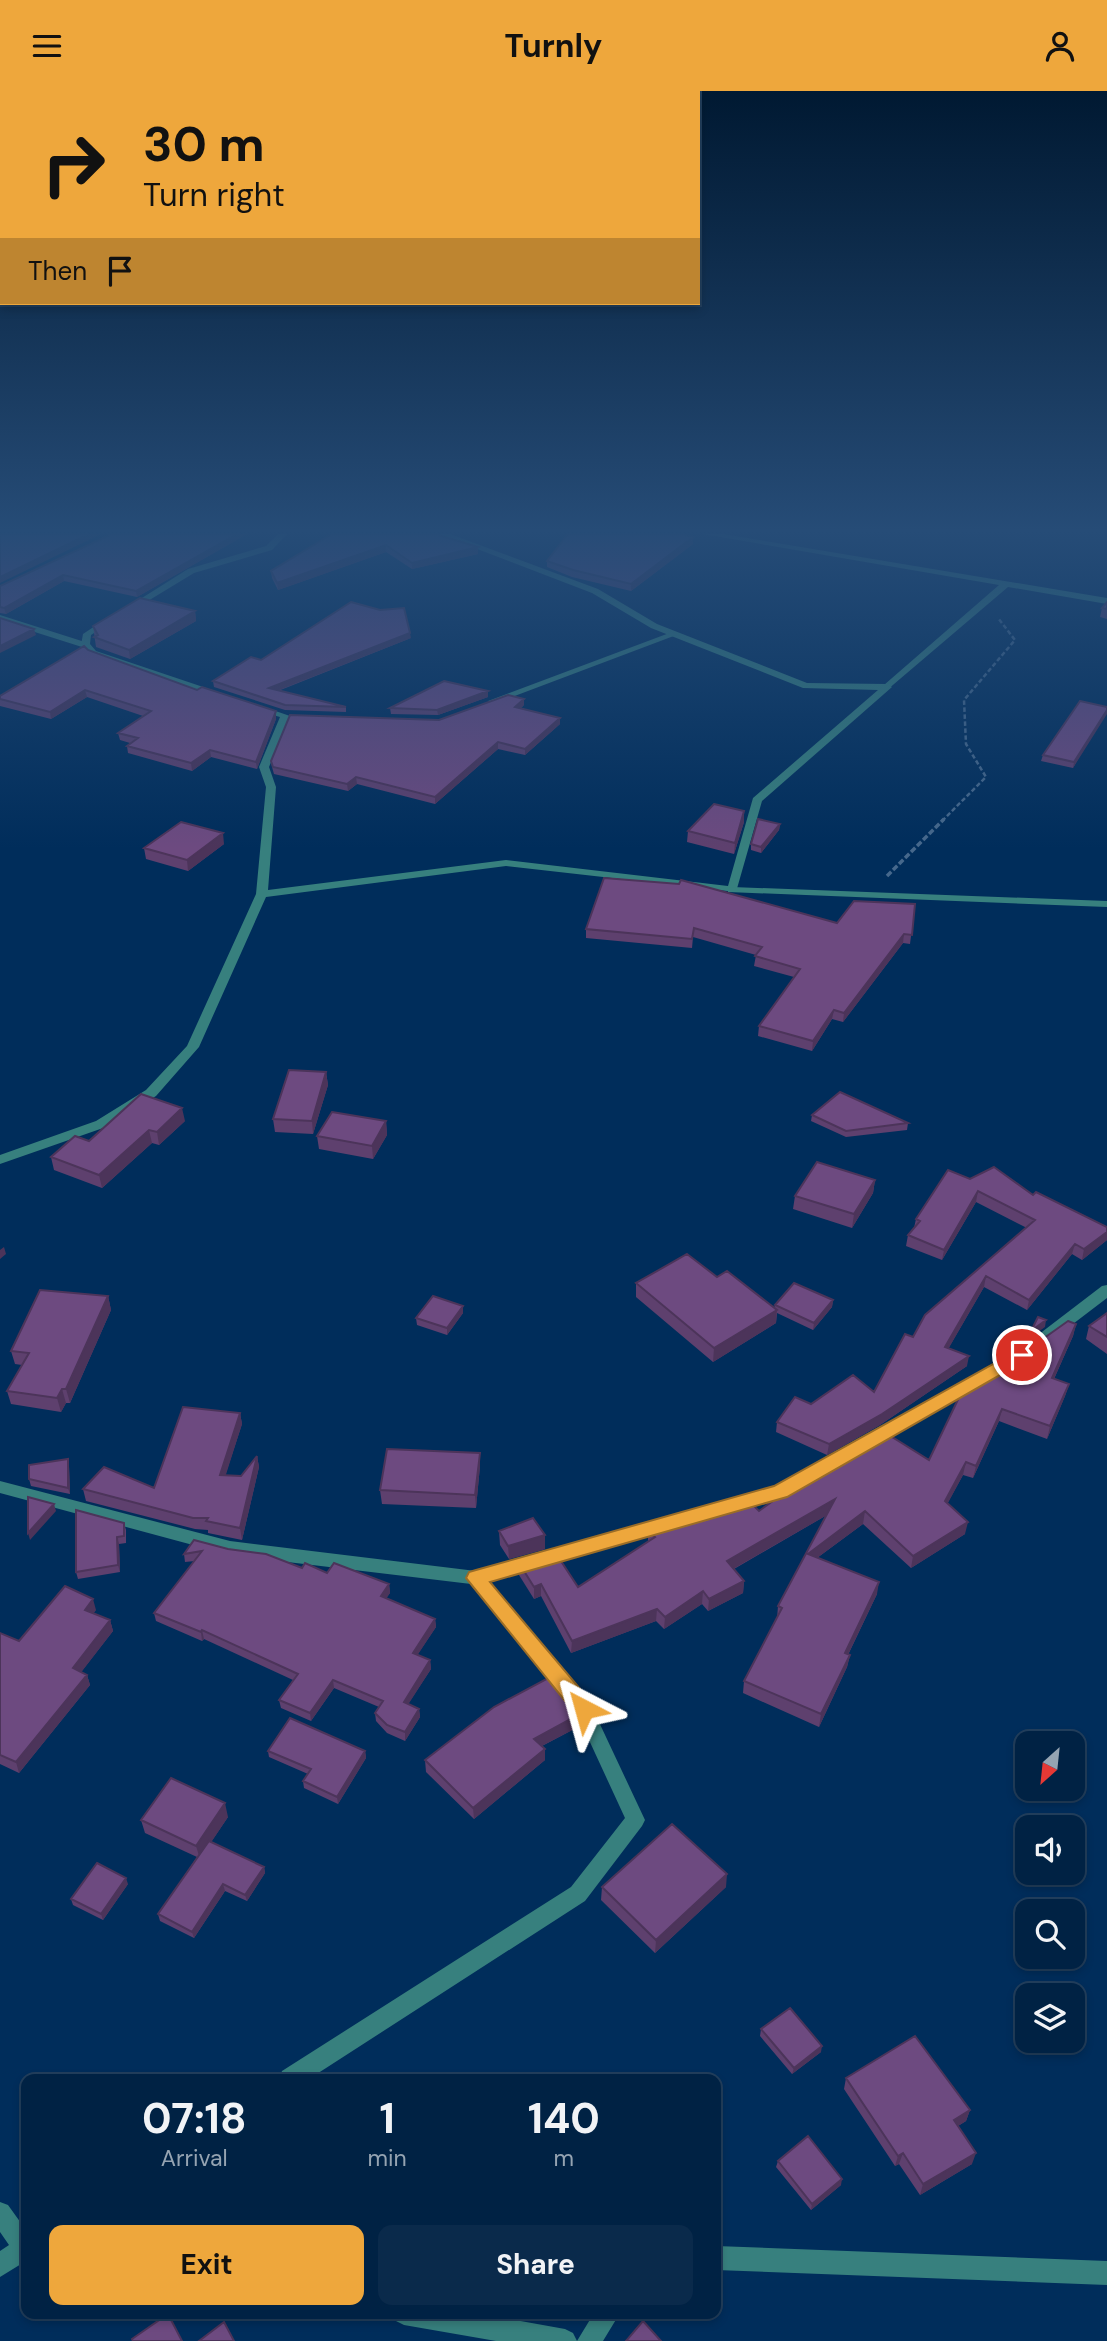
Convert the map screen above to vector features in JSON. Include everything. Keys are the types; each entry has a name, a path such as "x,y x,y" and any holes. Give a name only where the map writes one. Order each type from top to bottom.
{"street":[{"path":"66,639 85,645 93,653 221,695"},
{"path":"85,645 86,639"},
{"path":"479,706 661,639"},
{"path":"688,639 806,686 887,687"},
{"path":"732,890 757,800 941,639"},
{"path":"247,704 285,716 298,717"},
{"path":"0,1160 101,1123 151,1093 193,1047 262,894 271,786 264,767 285,716"},
{"path":"262,894 506,863 732,890 1107,904"},
{"path":"714,1511 780,1492 1022,1355 1107,1290"},
{"path":"0,1487 230,1548 476,1578 688,1518"},
{"path":"298,2074 578,1894 635,1820 584,1709 476,1578"},
{"path":"0,2213 21,2242"},
{"path":"0,2265 21,2252"},
{"path":"721,2258 1107,2273"},
{"path":"438,2319 565,2341"},
{"path":"589,2341 604,2319"}],"path":[{"path":"869,894 986,777 966,744 964,700 1015,641 1013,639"}],"building":[{"path":"0,639 14,639 0,646"},
{"path":"99,639 148,639 129,650"},
{"path":"294,639 395,639 269,688 346,707 285,705 213,681 251,657 261,660"},
{"path":"84,646 88,650 197,690 202,687 276,711 256,762 210,750 191,763 127,746 138,738 118,733 151,711 85,690 50,712 0,699 0,696"},
{"path":"444,681 488,691 437,710 390,708"},
{"path":"508,695 524,699 515,707 560,718 525,749 498,742 435,797 356,777 347,784 273,767 271,761 290,715 439,720"},
{"path":"1080,701 1107,707 1107,710 1074,762 1043,755"},
{"path":"714,804 744,811 735,843 688,831"},
{"path":"758,819 780,824 761,847 751,844"},
{"path":"181,822 223,833 187,860 144,848"},
{"path":"604,878 679,884 681,880 837,923 854,901 915,904 912,935 904,934 844,1013 834,1010 813,1041 759,1026 800,969 755,956 762,947 694,928 692,939 586,929"},
{"path":"289,1070 326,1072 312,1121 273,1119"},
{"path":"840,1092 908,1123 846,1131 812,1115"},
{"path":"141,1094 182,1108 157,1132 149,1130 99,1175 51,1157 75,1136 89,1141"},
{"path":"332,1112 386,1121 372,1146 317,1136"},
{"path":"817,1162 875,1180 854,1214 795,1196"},
{"path":"994,1167 1033,1195 1036,1192 1107,1227 1107,1232 1084,1249 1075,1244 1029,1300 986,1276 945,1347 969,1356 882,1414 829,1444 777,1422 795,1397 811,1404 853,1375 874,1392 905,1334 913,1337 925,1315 1035,1220 978,1191 944,1250 908,1235 920,1221 916,1219 948,1170 970,1179"},
{"path":"687,1254 717,1277 727,1271 777,1310 714,1348 636,1283"},
{"path":"794,1283 833,1300 814,1323 775,1305"},
{"path":"40,1290 108,1296 66,1389 62,1389 57,1398 7,1391 29,1353 11,1351"},
{"path":"433,1296 463,1306 447,1328 416,1318"},
{"path":"1107,1313 1107,1337 1089,1326"},
{"path":"1038,1317 1046,1320 1031,1331"},
{"path":"1068,1321 1076,1324 1052,1378 1069,1384 1050,1426 1002,1409 976,1466 966,1462 945,1501 968,1522 913,1556 865,1511 808,1554 879,1582 845,1653 850,1655 821,1714 744,1681 782,1608 778,1606 835,1499 727,1561 744,1581 709,1599 703,1591 665,1617 657,1609 572,1641 541,1584 534,1587 519,1563 555,1552 578,1587 655,1537 648,1530 661,1522 746,1498 759,1511 813,1472 884,1432 929,1460 964,1387 1002,1365 1014,1369 1019,1356"},
{"path":"183,1407 240,1413 220,1475 241,1476 257,1456 240,1528 83,1489 104,1467 154,1488"},
{"path":"387,1449 480,1453 475,1495 380,1490"},
{"path":"68,1459 68,1488 29,1479 29,1465"},
{"path":"28,1497 54,1504 28,1533"},
{"path":"76,1510 124,1523 124,1536 117,1537 118,1565 76,1572"},
{"path":"533,1518 545,1535 508,1546 499,1531"},
{"path":"194,1540 228,1549 266,1554 302,1568 305,1563 327,1573 334,1563 389,1584 381,1596 435,1619 413,1653 430,1660 404,1702 419,1709 405,1732 387,1725 375,1713 383,1701 333,1680 310,1713 279,1700 298,1674 202,1630 201,1632 154,1613 202,1551 184,1554"},
{"path":"65,1586 93,1599 85,1610 110,1620 73,1668 87,1675 16,1762 0,1755 0,1633 19,1641"},
{"path":"552,1676 580,1714 534,1739 545,1749 473,1808 425,1760 494,1707"},
{"path":"290,1718 365,1751 337,1797 303,1781 311,1769 268,1751"},
{"path":"171,1778 225,1803 196,1846 141,1820"},
{"path":"672,1824 727,1874 656,1940 602,1887"},
{"path":"209,1841 264,1867 245,1895 223,1884 192,1932 158,1914"},
{"path":"97,1863 126,1878 101,1914 71,1899"},
{"path":"790,2008 822,2046 794,2068 761,2029"},
{"path":"915,2036 970,2110 954,2120 976,2153 923,2184 903,2153 898,2156 846,2078"},
{"path":"808,2136 842,2179 812,2204 778,2161"},
{"path":"161,2319 171,2319 182,2341 133,2341 132,2339"},
{"path":"643,2321 661,2341 626,2341"},
{"path":"224,2322 234,2341 199,2341"}],"route":[{"path":"584,1709 476,1578 780,1492 1022,1355"}]}
